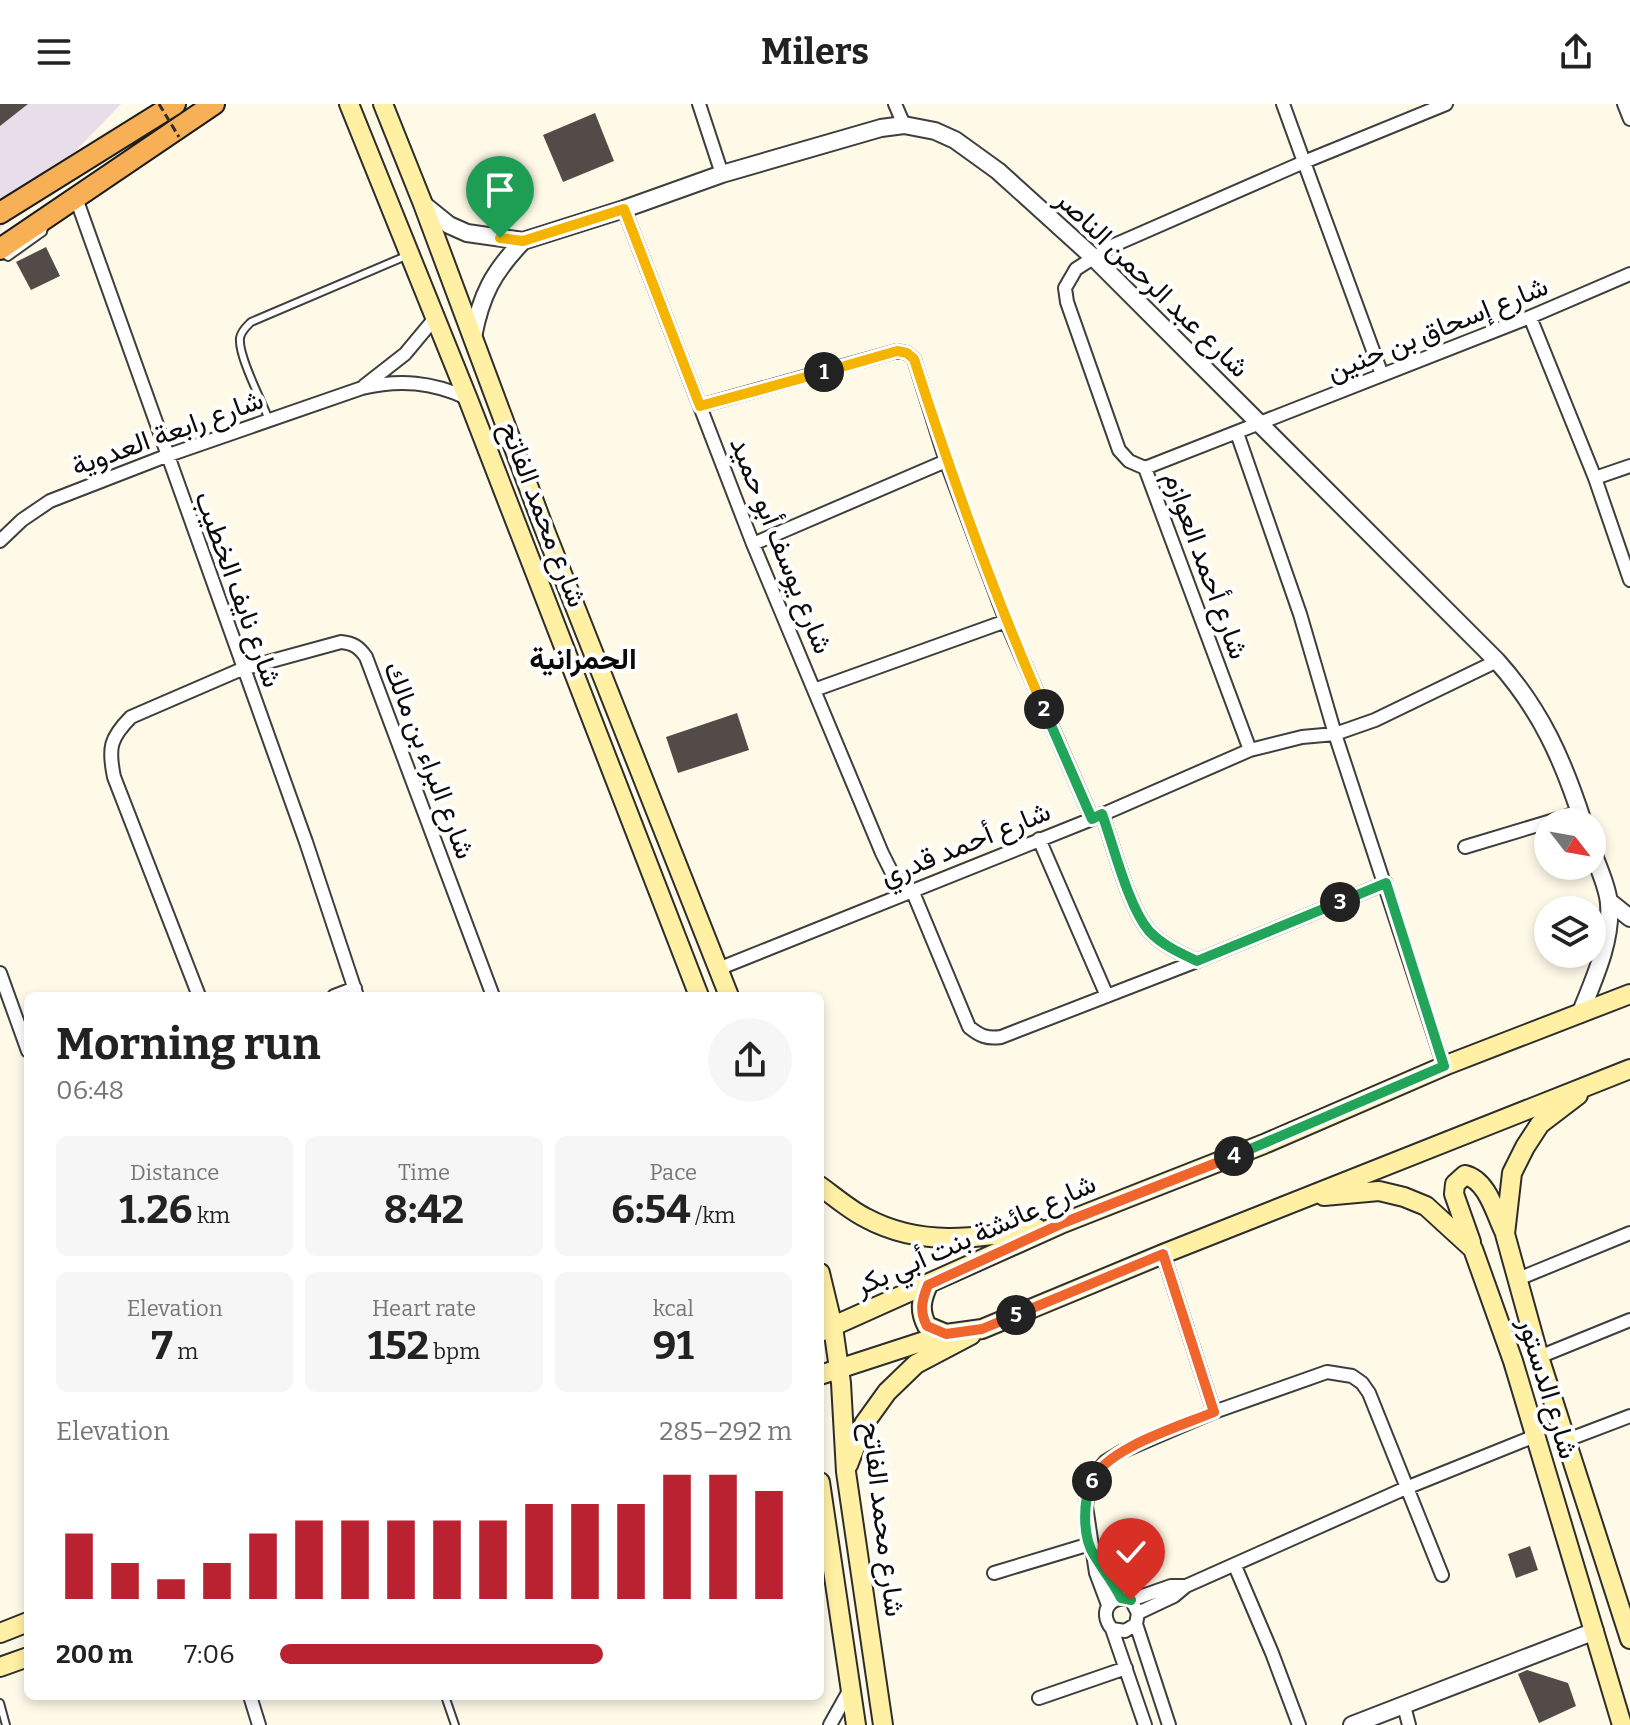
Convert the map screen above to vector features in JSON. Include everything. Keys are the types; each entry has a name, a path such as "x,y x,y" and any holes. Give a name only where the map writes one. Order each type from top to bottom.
{"highway":[{"path":"0,213 175,104"},
{"path":"0,251 214,104"}],"main road":[{"name":"شارع محمد الفاتح","path":"383,104 542,523 727,992"},
{"name":"شارع محمد الفاتح","path":"348,108 468,399 697,992"},
{"name":"شارع عائشة بنت أبي بكر","path":"827,1330 1063,1223 1264,1144 1444,1066 1630,994"},
{"path":"846,1472 864,1424 887,1392 916,1364 982,1329 1630,1069"},
{"name":"شارع الدستور","path":"1596,1081 1540,1124 1525,1147 1512,1173 1505,1234 1539,1357 1625,1605 1630,1639"},
{"path":"1473,1249 1454,1194 1455,1184 1465,1175 1471,1176 1482,1186 1505,1234"},
{"path":"824,1189 864,1217 893,1231 922,1237 969,1239 1063,1223"},
{"name":"شارع الدستور","path":"1306,1197 1379,1191 1404,1197 1426,1206 1473,1249 1513,1361 1622,1725"},
{"path":"928,1285 922,1316 927,1326 946,1334"},
{"name":"شارع محمد الفاتح","path":"824,1306 827,1330 839,1368 846,1472 883,1725"},
{"path":"824,1374 946,1334 982,1329"},
{"name":"شارع محمد الفاتح","path":"824,1511 856,1725"},
{"path":"0,1633 24,1624"},
{"path":"0,1667 24,1658"}],"street":[{"path":"699,104 722,174"},
{"path":"895,104 904,125"},
{"path":"1283,104 1382,375"},
{"path":"1145,468 1129,461 1119,450 1067,302 1065,288 1076,269 1112,246 1446,104"},
{"path":"1624,104 1630,119"},
{"name":"شارع عبد الرحمن الناصر","path":"423,204 449,225 467,233 523,241 722,174 881,128 904,125 935,131 978,155 1093,257 1497,661 1539,715 1557,750 1579,808"},
{"name":"شارع نايف الخطيب","path":"76,198 306,842 356,992"},
{"name":"شارع يوسف أبو حميد","path":"624,209 753,544 882,853 892,873 912,890 969,1027 979,1035 1001,1037 1107,996"},
{"path":"473,337 478,311 488,285 501,264 523,241"},
{"name":"شارع إسحاق بن حنين","path":"1260,424 1630,274"},
{"path":"1530,317 1595,478 1630,578"},
{"name":"شارع رابعة العدوية","path":"362,388 405,354 435,318"},
{"path":"700,406 897,351 907,353 914,359 946,461 1006,621 1097,816 1138,915 1150,932 1165,944 1197,961"},
{"name":"شارع رابعة العدوية","path":"0,541 22,520 50,501 166,456 362,388 383,383 416,382 448,389 468,399"},
{"name":"شارع أحمد العوازم","path":"1250,750 1145,468 1260,424"},
{"path":"1237,433 1300,614 1335,734 1444,1066"},
{"path":"753,544 946,461"},
{"path":"1595,478 1630,466"},
{"path":"814,690 1006,621"},
{"name":"شارع البراء بن مالك","path":"197,992 114,777 110,756 112,743 118,730 131,717 242,669 341,642 352,643 361,649 370,666 492,992"},
{"name":"شارع أحمد قدري","path":"718,969 1097,816 1250,750 1302,737 1335,734 1398,710 1497,661"},
{"path":"1465,847 1534,826"},
{"path":"1039,839 1107,996 1386,883"},
{"path":"1580,1014 1603,952 1610,902 1603,880"},
{"path":"1610,902 1630,918"},
{"path":"0,973 24,1040"},
{"path":"1518,1279 1630,1233"},
{"path":"1163,1254 1214,1412"},
{"path":"1539,1357 1630,1320"},
{"path":"1145,1725 1112,1629 1105,1618 1108,1605 1098,1582 1086,1506 1088,1490 1095,1474 1106,1461 1121,1452 1214,1412 1327,1372 1352,1376 1369,1393 1442,1575"},
{"path":"1567,1440 1630,1416"},
{"path":"1112,1629 1125,1631 1137,1618 1186,1586 1406,1488 1535,1436"},
{"path":"994,1573 1091,1549"},
{"path":"1091,1549 1137,1618 1169,1725"},
{"path":"1235,1566 1299,1725"},
{"path":"1108,1605 1171,1586 1186,1586"},
{"path":"1352,1725 1595,1631"},
{"path":"1039,1698 1126,1668"},
{"path":"830,1725 849,1691"},
{"path":"251,1700 259,1725"},
{"path":"1404,1706 1409,1725"}],"lane":[{"path":"269,420 246,364 240,337 245,328 251,322 409,255"},
{"path":"446,1700 455,1725"},
{"path":"0,1703 6,1725"}],"path":[{"path":"159,104 179,137"}],"shaded area":[{"path":"0,104 121,104 0,229"}],"building":[{"path":"0,104 28,104 0,126"},
{"path":"595,113 614,161 563,182 543,135"},
{"path":"46,247 60,276 31,290 16,262"},
{"path":"737,713 749,750 678,773 666,737"},
{"path":"1530,1546 1538,1570 1516,1578 1508,1554"},
{"path":"1527,1670 1568,1683 1576,1706 1539,1723 1518,1674"}],"district":[{"name":"الحمرانية","path":"583,659"}],"route":[{"path":"500,238 523,241 624,209 700,406 897,351 907,353 914,359 946,461 1006,621 1092,819 1102,814 1138,915 1150,932 1165,944 1197,961 1386,883 1444,1066 1264,1144 1063,1223 928,1285 924,1295 921,1307 927,1326 946,1334 982,1329 1163,1254 1214,1412 1121,1452 1106,1461 1095,1474 1088,1490 1086,1506 1090,1544 1121,1598 1131,1600"}]}
